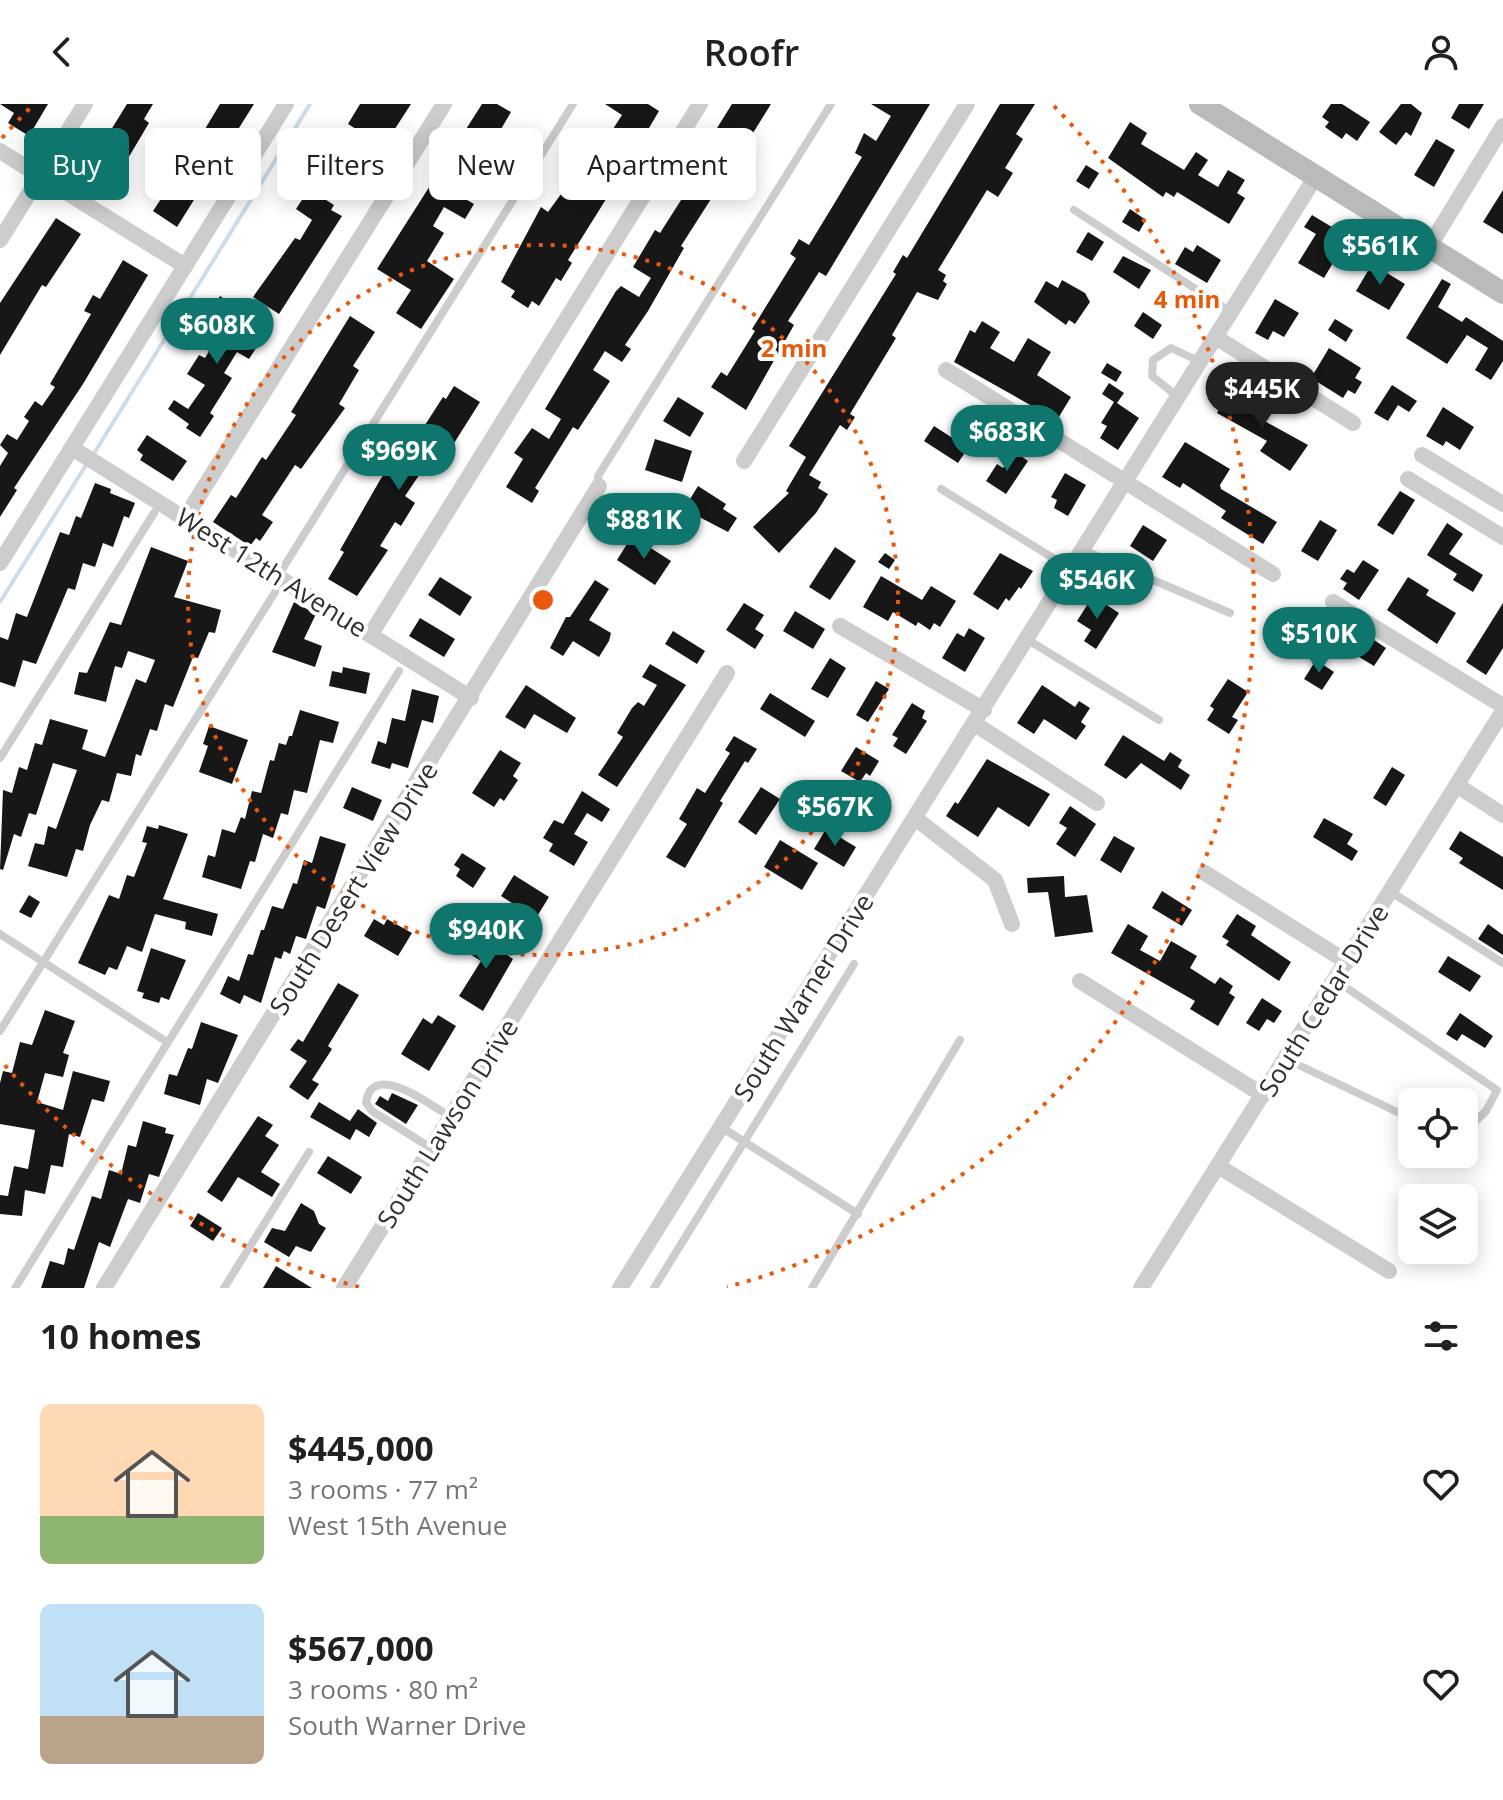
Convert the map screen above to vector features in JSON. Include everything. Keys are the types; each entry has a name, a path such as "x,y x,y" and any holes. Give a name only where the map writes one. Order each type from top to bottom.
{"street":[{"path":"70,128 85,104"},
{"path":"0,563 84,456 185,266 286,104"},
{"path":"185,518 444,104"},
{"path":"371,634 700,104"},
{"path":"744,461 967,104"},
{"path":"1200,104 1503,293"},
{"path":"1429,247 1503,126"},
{"path":"0,151 24,166"},
{"name":"South Warner Drive","path":"620,1288 1316,176"},
{"path":"0,240 25,200"},
{"path":"79,200 185,266"},
{"path":"1217,338 1353,423"},
{"path":"946,370 1273,574"},
{"path":"1422,455 1503,504"},
{"name":"West 12th Avenue","path":"84,456 185,518 278,582 371,634 471,698"},
{"path":"1408,479 1503,537"},
{"name":"South Desert View Drive","path":"104,1288 471,698 599,486"},
{"path":"1333,602 1503,709"},
{"path":"840,626 979,717 1097,803"},
{"name":"South Lawson Drive","path":"344,1288 727,673"},
{"name":"South Cedar Drive","path":"1141,1288 1458,786 1503,709"},
{"path":"1458,786 1503,815"},
{"path":"915,818 995,880 1012,924"},
{"path":"1205,873 1347,962"},
{"path":"1080,981 1263,1095"},
{"path":"1218,1166 1389,1271"}],"lane":[{"path":"0,1031 573,104"},
{"path":"599,486 598,476 831,104"},
{"path":"1074,210 1232,312"},
{"path":"1179,398 1152,376 1153,360 1171,348 1201,362"},
{"path":"941,489 1071,569"},
{"path":"0,758 154,513"},
{"path":"1083,550 1230,613"},
{"path":"1028,640 1159,720"},
{"path":"15,1288 399,671"},
{"path":"1391,892 1503,963"},
{"path":"0,934 167,1042"},
{"path":"654,1288 854,964"},
{"path":"1335,980 1497,1090 1486,1111 1478,1119"},
{"path":"812,1288 960,1040"},
{"path":"1286,1059 1398,1112"},
{"path":"431,1148 372,1111 366,1103 367,1095 375,1087 390,1084 450,1117"},
{"path":"721,1127 858,1214"},
{"path":"224,1288 309,1152"}],"building":[{"path":"0,104 48,104 34,128 24,128 24,133 8,123 14,113"},
{"path":"127,104 153,104 144,119 149,123 129,157 129,128 112,128"},
{"path":"220,104 254,104 239,128 206,128"},
{"path":"360,104 411,104 396,128 354,128 348,124"},
{"path":"482,104 497,104 511,112 502,128 467,128"},
{"path":"605,104 648,104 659,111 649,128 614,128 622,115"},
{"path":"732,104 771,104 756,128 717,128"},
{"path":"871,104 930,104 826,276 819,272 788,321 794,325 746,410 711,387 721,372 727,376 755,331 752,329 796,258 790,254 799,239 809,245 834,204 862,157 855,153 864,133 876,141 891,116"},
{"path":"1000,104 1035,104 1016,134 1023,139 1005,168 1013,173 998,197 987,190 938,270 946,275 943,281 947,284 938,300 917,292 892,335 896,338 850,414 855,417 847,430 840,425 809,475 821,482 818,488 828,494 816,513 779,553 753,527 789,493 786,491 806,457 789,446 896,274 893,272 903,255 907,258"},
{"path":"1331,104 1342,104 1370,122 1357,141 1346,133 1342,139 1325,127 1329,122 1322,117"},
{"path":"1401,104 1411,104 1422,113 1411,136 1406,132 1396,145 1379,132"},
{"path":"1459,104 1484,104 1469,129 1451,118"},
{"path":"1130,122 1147,133 1141,144 1184,170 1196,152 1208,160 1198,175 1218,187 1228,170 1245,180 1237,193 1245,198 1229,224 1177,192 1174,197 1166,192 1163,197 1108,158"},
{"path":"1436,139 1455,150 1434,187 1414,175"},
{"path":"1086,165 1099,173 1089,189 1076,181"},
{"path":"429,187 429,200 467,200 474,204 465,219 444,207 433,226 444,233 427,261 454,279 421,329 396,313 411,290 377,269"},
{"path":"1503,190 1503,234 1483,222"},
{"path":"559,197 559,200 606,200 568,260 572,263 561,281 556,278 539,306 532,301 528,308 511,297 515,291 501,282 541,207 548,212"},
{"path":"160,200 194,200 177,227 153,211"},
{"path":"302,200 326,200 334,205 331,210 342,216 279,314 253,297 295,238 300,240 312,220 296,209"},
{"path":"681,200 710,200 681,246 684,248 648,311 625,345 631,349 622,362 605,351 593,370 610,381 578,430 573,427 535,488 539,491 532,503 506,487 523,459 514,453 532,428 549,439 561,419 545,409 616,291 621,286 639,297 651,278 633,267 655,230 660,233"},
{"path":"1130,209 1146,220 1139,232 1122,222"},
{"path":"1312,215 1345,235 1340,244 1343,246 1324,278 1298,263 1316,234 1304,227"},
{"path":"56,218 81,234 46,287 42,285 0,355 0,303"},
{"path":"1088,232 1104,242 1092,261 1076,252"},
{"path":"1197,245 1221,260 1207,283 1175,264 1185,247 1193,252"},
{"path":"1123,256 1151,270 1139,289 1113,272"},
{"path":"123,260 148,275 83,384 14,488 17,490 0,517 0,466 8,453 0,445 7,434 17,440 29,421 24,417 35,401 42,406 55,387 50,384 91,314 84,311 93,295 100,299"},
{"path":"1372,264 1405,284 1389,310 1356,291"},
{"path":"1442,279 1451,284 1438,307 1462,322 1466,317 1503,341 1503,361 1491,380 1475,370 1488,348 1467,335 1447,364 1406,338"},
{"path":"1062,280 1085,293 1090,302 1075,324 1069,320 1066,325 1034,302 1046,281 1058,288"},
{"path":"220,296 232,304 228,312 264,336 249,359 237,352 224,373 232,378 210,413 214,416 200,437 186,428 189,424 168,409 174,400 188,409 205,385 187,374 199,355 205,358 217,338 209,333 221,315 212,309"},
{"path":"1275,299 1299,313 1284,337 1273,331 1268,340 1255,333"},
{"path":"1143,312 1162,325 1153,339 1134,326"},
{"path":"350,316 375,332 353,366 359,370 339,404 345,408 301,469 295,465 262,515 273,522 260,541 256,538 250,546 213,522 231,495 236,498 262,457 266,460 296,415 291,412"},
{"path":"1335,319 1353,330 1346,342 1328,330"},
{"path":"982,321 1000,332 990,348 1014,362 1028,338 1051,352 1037,375 1071,397 1057,420 954,362 970,330 975,333"},
{"path":"1329,348 1361,368 1355,378 1362,382 1355,394 1348,390 1343,398 1311,378"},
{"path":"1107,363 1122,372 1116,382 1101,373"},
{"path":"1109,383 1124,393 1117,403 1139,418 1118,450 1100,438 1107,426 1101,423 1114,402 1102,394"},
{"path":"1392,385 1417,401 1409,412 1398,405 1388,421 1374,413"},
{"path":"454,386 480,402 444,459 434,453 405,496 415,503 401,526 395,522 380,546 388,550 357,596 328,579 344,552 340,550 380,480 401,450 407,453 443,397 446,399"},
{"path":"1230,389 1264,408 1259,418 1308,445 1290,471 1260,451 1267,441 1217,413"},
{"path":"678,397 704,413 690,437 663,421"},
{"path":"1443,407 1474,427 1460,450 1446,441 1443,446 1426,436"},
{"path":"934,426 968,448 958,463 924,441"},
{"path":"147,435 187,461 173,481 140,460 143,455 137,450"},
{"path":"655,439 692,451 682,482 645,470"},
{"path":"1185,442 1230,469 1220,485 1221,489 1277,522 1263,544 1221,518 1226,511 1183,483 1180,488 1162,477"},
{"path":"1014,451 1028,461 1006,494 986,481 997,464 1003,468"},
{"path":"1065,473 1086,485 1068,516 1054,508 1057,500 1051,497"},
{"path":"95,483 135,503 129,518 124,516 113,547 103,543 95,567 83,563 75,590 68,588 36,664 23,660 15,687 0,682 0,637 8,640 16,613 27,617 60,532 69,535 76,516 81,518"},
{"path":"698,486 726,504 723,509 737,518 728,532 684,509"},
{"path":"1400,491 1415,500 1393,535 1377,525"},
{"path":"1320,520 1337,530 1318,561 1301,551"},
{"path":"1447,523 1463,534 1449,554 1483,575 1473,592 1453,580 1457,574 1427,555"},
{"path":"1143,525 1167,540 1153,561 1130,546"},
{"path":"632,536 671,561 655,585 617,560"},
{"path":"151,547 188,561 174,597 221,610 215,633 209,632 198,658 193,657 173,707 165,704 157,731 150,729 141,756 136,754 131,776 117,773 109,802 102,800 90,825 83,851 76,849 67,877 28,866 35,843 44,845 48,826 56,829 77,770 53,763 36,815 29,813 21,837 14,834 3,870 0,869 3,790 12,793 19,767 27,770 35,743 42,745 50,719 88,730 82,749 105,757 136,679 146,683 155,660 128,651 122,668 115,666 106,702 74,694 79,672 87,673 110,622 121,625"},
{"path":"835,547 856,561 830,600 809,587"},
{"path":"885,553 895,560 889,569 878,562"},
{"path":"1000,553 1033,571 1021,589 1019,587 1009,601 1006,598 998,610 973,594"},
{"path":"1363,560 1379,570 1359,600 1343,589 1347,583 1340,579 1347,569 1354,573"},
{"path":"881,576 922,600 931,586 956,601 940,627 934,623 930,630 918,622 916,626 893,612 888,621 863,607"},
{"path":"440,577 472,597 460,616 428,595"},
{"path":"1408,577 1429,590 1426,595 1456,613 1437,644 1387,610"},
{"path":"595,580 609,589 589,620 611,633 609,641 599,657 573,641 563,656 550,648 566,617 570,617"},
{"path":"1093,596 1119,613 1096,649 1084,641 1091,630 1077,621"},
{"path":"294,602 316,614 304,639 322,646 315,667 272,652"},
{"path":"744,603 764,615 755,629 764,635 755,649 726,630"},
{"path":"1503,603 1503,648 1486,675 1466,662"},
{"path":"795,611 825,629 813,649 783,631"},
{"path":"420,618 455,639 444,657 409,636"},
{"path":"969,628 985,638 965,672 942,658 957,633 964,637"},
{"path":"673,631 705,651 697,664 665,644"},
{"path":"1371,638 1386,648 1374,666 1359,657"},
{"path":"830,658 846,668 828,698 811,689"},
{"path":"1316,660 1334,672 1322,690 1304,679"},
{"path":"650,664 686,685 617,787 598,775 623,737 617,733 632,708 638,702 644,706 657,685 642,677"},
{"path":"343,667 370,673 366,694 329,686 332,671 342,673"},
{"path":"1228,679 1248,692 1232,717 1238,720 1229,734 1207,720 1214,709 1210,706"},
{"path":"876,681 889,689 868,722 856,715"},
{"path":"526,685 576,718 567,733 534,714 525,729 505,717"},
{"path":"1042,685 1075,707 1079,701 1090,708 1081,722 1086,726 1076,740 1044,719 1034,734 1017,723"},
{"path":"412,689 439,696 433,723 422,720 408,768 392,763 390,769 371,763 378,741 386,744 392,718 405,721"},
{"path":"770,693 815,721 805,737 760,709"},
{"path":"912,703 925,711 922,718 927,721 906,754 893,746 898,738 892,735"},
{"path":"300,710 339,722 333,743 320,740 307,793 294,790 288,815 281,813 273,838 263,834 255,862 250,861 241,889 202,877 208,855 215,857 222,829 235,833 241,817 245,819 252,791 261,793 270,760 274,761 279,743 286,745 289,736 292,736"},
{"path":"209,726 248,740 232,784 199,772 208,746 203,744"},
{"path":"1123,735 1164,761 1170,752 1182,760 1178,767 1190,775 1181,790 1141,763 1126,779 1104,765"},
{"path":"734,736 757,749 748,763 745,761 720,801 723,803 685,868 666,857 687,824 679,819 697,788 705,793 730,753 725,750"},
{"path":"856,747 879,761 870,776 866,773 860,782 841,771"},
{"path":"500,750 521,763 513,776 518,780 504,801 500,798 494,807 472,793"},
{"path":"987,759 1050,794 1029,827 998,807 978,837 946,816 955,802 958,804"},
{"path":"1392,767 1405,775 1386,806 1373,798"},
{"path":"352,787 382,800 373,821 343,808"},
{"path":"761,787 780,799 756,835 738,822"},
{"path":"582,791 610,809 602,822 587,813 574,834 588,842 574,866 549,851 553,844 543,838 554,820 563,824"},
{"path":"1070,806 1096,824 1075,857 1056,844 1067,828 1059,823"},
{"path":"1324,818 1353,834 1347,844 1358,851 1352,861 1313,837"},
{"path":"159,825 188,834 163,899 218,914 212,936 185,929 186,922 155,914 142,952 127,946 117,970 109,967 105,975 78,963 109,895 119,899 127,875 134,877 147,843 142,842 147,826 158,829"},
{"path":"826,829 856,847 844,867 814,849"},
{"path":"1460,831 1503,857 1503,890 1459,863 1463,858 1449,849"},
{"path":"320,836 346,844 325,909 317,906 306,939 296,936 290,954 284,951 281,959 275,957 261,1003 244,995 240,1004 220,994 228,976 239,981 248,954 253,955 272,906 283,909 293,883 297,884 304,860 312,863"},
{"path":"1114,836 1135,848 1121,873 1100,860"},
{"path":"780,840 818,863 802,890 764,867"},
{"path":"462,853 486,868 473,888 456,876 460,869 454,865"},
{"path":"514,875 549,897 536,918 501,896"},
{"path":"1064,876 1065,897 1087,895 1093,932 1055,937 1048,892 1028,893 1027,878"},
{"path":"1162,891 1192,910 1182,926 1152,908"},
{"path":"29,895 40,902 31,918 19,912"},
{"path":"1237,914 1256,926 1251,935 1291,962 1279,981 1226,945 1229,941 1222,937"},
{"path":"374,919 384,925 387,919 412,933 398,956 364,936"},
{"path":"1128,924 1148,936 1140,950 1160,961 1171,941 1197,956 1190,968 1215,984 1220,977 1233,986 1229,993 1235,997 1218,1026 1190,1009 1195,1001 1111,953"},
{"path":"1488,924 1503,935 1503,955 1478,939"},
{"path":"485,932 507,946 503,952 513,959 483,1011 459,996 481,961 470,954"},
{"path":"151,948 186,960 169,1000 161,997 159,1003 142,998 144,993 137,991"},
{"path":"1448,956 1481,976 1470,992 1438,972"},
{"path":"338,983 359,995 328,1046 332,1049 312,1080 319,1084 308,1100 289,1087 307,1061 290,1050 298,1039 303,1042"},
{"path":"1262,998 1282,1011 1274,1023 1267,1019 1259,1031 1246,1023"},
{"path":"45,1010 75,1021 63,1053 69,1055 63,1077 45,1073 37,1102 63,1110 73,1071 110,1081 104,1102 92,1099 80,1137 69,1134 63,1167 51,1165 45,1194 25,1190 22,1216 0,1214 0,1195 8,1196 14,1166 28,1169 35,1130 0,1124 0,1083 3,1071 12,1073 20,1042 32,1045"},
{"path":"1460,1013 1493,1036 1485,1048 1462,1034 1457,1041 1446,1034"},
{"path":"438,1015 456,1026 429,1071 401,1054 423,1018 432,1024"},
{"path":"201,1022 238,1035 218,1083 207,1079 200,1105 164,1094 169,1074 177,1076 188,1048 192,1049"},
{"path":"392,1093 418,1105 406,1124 375,1104 380,1096 388,1101"},
{"path":"319,1102 350,1121 358,1109 377,1123 369,1137 356,1129 350,1140 310,1117"},
{"path":"258,1116 273,1125 265,1136 279,1145 261,1172 280,1184 272,1197 238,1177 222,1202 207,1192"},
{"path":"143,1121 166,1128 165,1133 174,1135 159,1177 149,1174 140,1203 128,1199 110,1247 99,1242 84,1288 41,1288 50,1261 64,1265 68,1248 74,1250 92,1196 101,1199 109,1170 121,1174 128,1145 136,1147"},
{"path":"328,1156 362,1177 351,1194 317,1173"},
{"path":"301,1203 314,1211 319,1224 326,1228 311,1252 296,1246 289,1257 264,1242 272,1228 285,1231"},
{"path":"198,1213 222,1228 213,1241 190,1226"},
{"path":"276,1266 312,1288 263,1288"}],"waterway":[{"path":"93,455 310,104"},
{"path":"0,602 88,462"}]}
